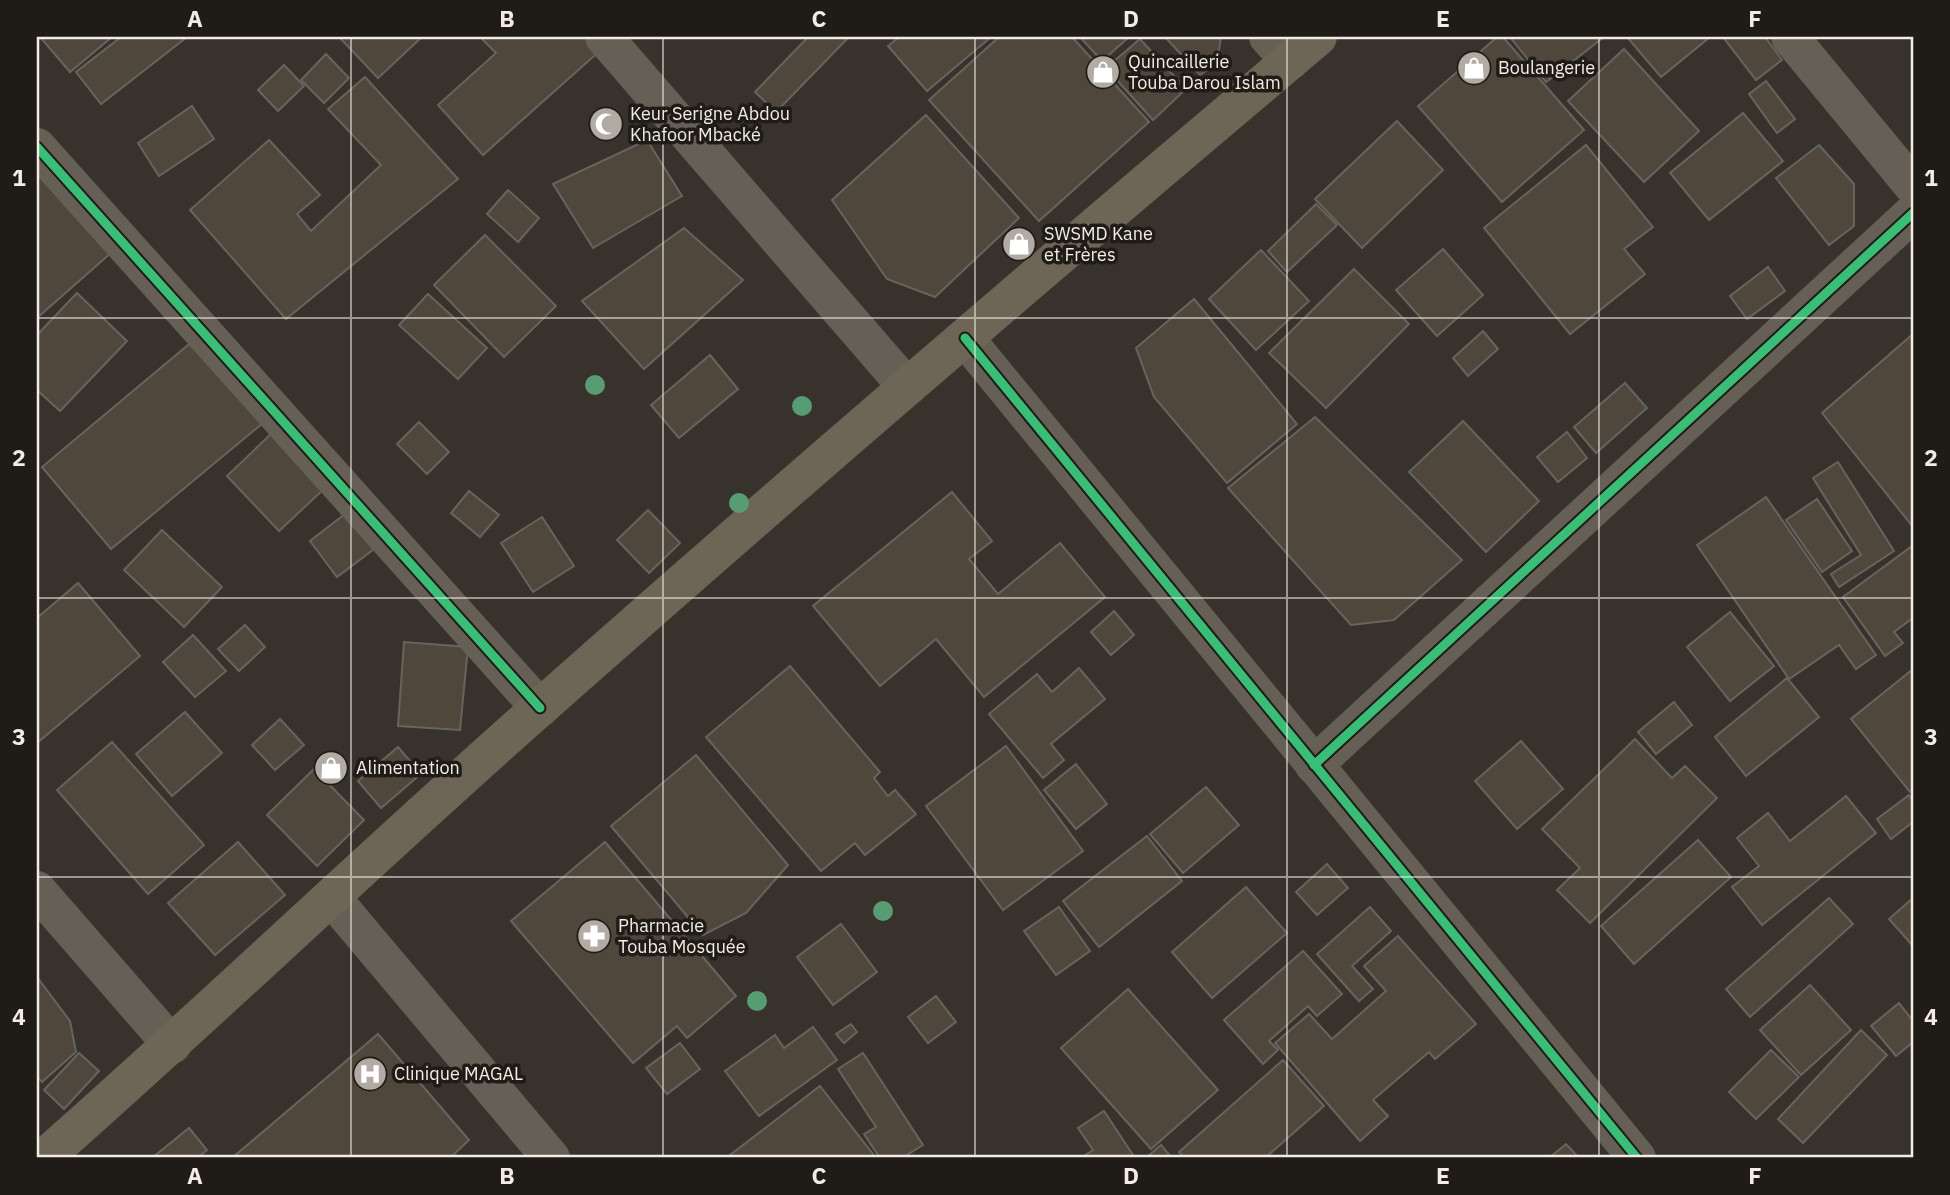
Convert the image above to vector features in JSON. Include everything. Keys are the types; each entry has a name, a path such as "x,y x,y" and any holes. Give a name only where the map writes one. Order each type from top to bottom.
{"main road":[{"path":"44,1158 172,1045 540,708 964,338 1292,45"}],"street":[{"path":"604,37 907,387"},
{"path":"1790,37 1913,186"},
{"path":"37,147 540,708"},
{"path":"1314,765 1913,213"},
{"path":"964,338 1637,1158"},
{"path":"37,890 172,1045"},
{"path":"332,898 551,1158"}],"building":[{"path":"40,37 112,37 70,72"},
{"path":"121,37 187,37 101,104 76,72"},
{"path":"339,37 422,37 378,78"},
{"path":"480,37 592,37 603,48 483,155 438,105 496,53"},
{"path":"808,37 849,37 776,112 755,92"},
{"path":"899,37 991,37 927,91 888,46"},
{"path":"999,37 1072,37 1149,122 1039,221 929,100"},
{"path":"1080,37 1129,37 1102,61"},
{"path":"1165,37 1221,37 1217,63 1200,75"},
{"path":"1497,37 1503,37 1584,130 1502,202 1418,106"},
{"path":"1510,37 1604,37 1546,82"},
{"path":"1627,37 1710,37 1661,77"},
{"path":"1723,37 1765,37 1782,60 1756,80"},
{"path":"1140,39 1186,89 1153,120 1106,68"},
{"path":"1624,49 1699,131 1644,182 1568,101"},
{"path":"326,54 349,78 324,103 301,80"},
{"path":"284,65 304,86 278,111 258,90"},
{"path":"365,77 458,179 286,319 190,210 269,140 320,195 297,214 311,231 381,165 328,109"},
{"path":"1766,81 1795,119 1777,133 1749,94"},
{"path":"192,106 214,139 159,176 138,143"},
{"path":"1743,113 1783,161 1709,220 1670,173"},
{"path":"926,115 1019,218 935,297 887,279 832,200"},
{"path":"1397,121 1443,170 1362,248 1315,199"},
{"path":"647,140 682,196 593,248 553,184"},
{"path":"1586,145 1653,227 1624,249 1645,274 1570,334 1484,228"},
{"path":"1819,145 1854,184 1854,226 1829,245 1776,178"},
{"path":"37,168 112,252 37,318"},
{"path":"508,190 539,218 518,242 487,214"},
{"path":"1316,204 1337,225 1287,272 1268,251"},
{"path":"684,228 743,280 644,369 582,301"},
{"path":"485,235 556,306 504,357 434,285"},
{"path":"1443,249 1483,295 1437,336 1396,290"},
{"path":"1261,250 1309,301 1256,350 1209,299"},
{"path":"1768,267 1785,291 1747,319 1730,296"},
{"path":"1354,269 1409,324 1326,408 1269,353"},
{"path":"77,293 127,341 60,411 37,390 37,335"},
{"path":"428,294 487,348 458,379 399,325"},
{"path":"1194,299 1297,424 1227,483 1154,397 1136,348"},
{"path":"1483,331 1498,349 1468,376 1453,358"},
{"path":"1913,334 1913,527 1822,413"},
{"path":"194,340 263,423 111,549 42,467"},
{"path":"710,355 738,389 679,438 651,405"},
{"path":"1625,383 1647,408 1596,453 1574,427"},
{"path":"1315,417 1462,560 1394,620 1351,625 1228,488"},
{"path":"1463,421 1539,501 1486,552 1409,472"},
{"path":"419,422 449,452 427,474 397,444"},
{"path":"273,432 325,488 279,531 227,476"},
{"path":"1567,432 1587,458 1558,482 1537,457"},
{"path":"1838,462 1894,551 1839,587 1831,574 1861,555 1813,478"},
{"path":"469,491 499,515 480,537 451,513"},
{"path":"952,492 992,541 969,559 998,594 1060,543 1105,597 984,697 936,639 880,686 813,606"},
{"path":"1766,497 1876,655 1856,669 1839,645 1789,679 1697,545"},
{"path":"1817,499 1852,551 1822,572 1786,520"},
{"path":"354,507 382,543 337,577 310,541"},
{"path":"648,510 680,543 649,573 617,540"},
{"path":"542,517 574,566 533,592 501,543"},
{"path":"162,530 222,587 184,627 124,570"},
{"path":"1912,546 1913,618 1894,632 1903,643 1885,656 1843,597"},
{"path":"78,583 140,656 37,743 37,618"},
{"path":"1114,611 1134,635 1111,655 1091,632"},
{"path":"1730,612 1774,666 1730,701 1687,647"},
{"path":"245,625 265,647 239,671 218,649"},
{"path":"193,635 226,671 195,697 163,662"},
{"path":"404,642 468,647 460,730 398,726"},
{"path":"790,666 880,772 874,778 888,796 895,790 916,814 865,855 855,843 821,871 706,737"},
{"path":"1079,668 1105,699 1051,744 1064,760 1043,778 989,714 1037,674 1052,692"},
{"path":"1913,669 1913,790 1910,792 1851,719"},
{"path":"1787,678 1819,717 1746,776 1715,737"},
{"path":"1674,702 1692,725 1656,754 1638,732"},
{"path":"185,712 222,753 172,796 136,754"},
{"path":"280,719 304,745 275,770 252,745"},
{"path":"1635,739 1672,778 1685,766 1717,798 1590,923 1557,890 1580,868 1542,829"},
{"path":"1521,741 1563,789 1517,829 1475,781"},
{"path":"112,742 204,845 148,894 57,790"},
{"path":"1006,746 1083,851 1003,910 926,806"},
{"path":"398,747 421,774 381,808 358,781"},
{"path":"696,755 788,865 746,913 703,935 611,826"},
{"path":"1076,764 1107,804 1076,829 1044,790"},
{"path":"314,769 364,820 317,866 267,815"},
{"path":"1206,787 1239,825 1183,873 1150,834"},
{"path":"1909,795 1913,802 1913,822 1891,839 1877,819"},
{"path":"1846,796 1876,833 1762,925 1732,887 1759,866 1737,838 1768,813 1790,841"},
{"path":"1147,836 1182,881 1099,947 1063,901"},
{"path":"1698,840 1731,877 1634,964 1601,926"},
{"path":"238,842 285,895 215,955 168,903"},
{"path":"605,842 736,996 687,1038 677,1026 633,1063 511,921"},
{"path":"1327,864 1348,888 1317,915 1296,892"},
{"path":"1246,887 1287,933 1212,998 1172,952"},
{"path":"1829,898 1853,924 1750,1017 1726,989"},
{"path":"1913,898 1913,946 1889,919"},
{"path":"1059,907 1090,951 1056,975 1024,931"},
{"path":"1370,907 1391,931 1352,966 1373,989 1359,1001 1317,954"},
{"path":"841,924 877,972 833,1005 797,957"},
{"path":"1398,936 1476,1024 1435,1059 1429,1052 1373,1100 1388,1116 1360,1141 1275,1043 1309,1014 1332,1039 1386,991 1364,966"},
{"path":"1303,951 1342,994 1317,1016 1308,1006 1269,1041 1278,1050 1263,1064 1224,1020"},
{"path":"37,977 70,1021 76,1052 42,1082 37,1076"},
{"path":"1810,985 1851,1030 1801,1075 1760,1030"},
{"path":"1128,989 1218,1090 1151,1149 1061,1048"},
{"path":"936,996 956,1022 928,1043 908,1017"},
{"path":"1899,1003 1913,1021 1913,1042 1896,1056 1871,1026"},
{"path":"851,1024 857,1032 844,1043 836,1034"},
{"path":"813,1027 837,1060 759,1116 725,1071 775,1035 784,1048"},
{"path":"1861,1030 1887,1055 1803,1143 1778,1119"},
{"path":"378,1034 469,1140 450,1158 232,1158"},
{"path":"680,1043 700,1069 667,1094 646,1068"},
{"path":"1771,1050 1799,1077 1756,1119 1729,1092"},
{"path":"79,1053 99,1071 64,1109 44,1090"},
{"path":"863,1053 923,1145 902,1158 880,1158 864,1134 876,1127 838,1069"},
{"path":"1283,1060 1324,1106 1265,1158 1185,1158 1179,1152"},
{"path":"820,1086 876,1158 726,1158"},
{"path":"1104,1111 1135,1158 1081,1158 1093,1150 1078,1128"},
{"path":"189,1128 207,1150 197,1158 152,1158"},
{"path":"1566,1144 1579,1158 1549,1158"},
{"path":"1161,1145 1172,1158 1147,1157"}],"cycle path":[{"path":"37,147 540,708"},
{"path":"1314,765 1913,213"},
{"path":"965,338 1637,1158"}],"place":[{"name":"Boulangerie","path":"1474,68"},
{"name":"Quincaillerie Touba Darou Islam","path":"1103,72"},
{"name":"Keur Serigne Abdou Khafoor Mbacké","path":"606,124"},
{"name":"SWSMD Kane et Frères","path":"1019,244"},
{"name":"Alimentation","path":"331,768"},
{"name":"Pharmacie Touba Mosquée","path":"594,936"},
{"name":"Clinique MAGAL","path":"370,1074"}]}
